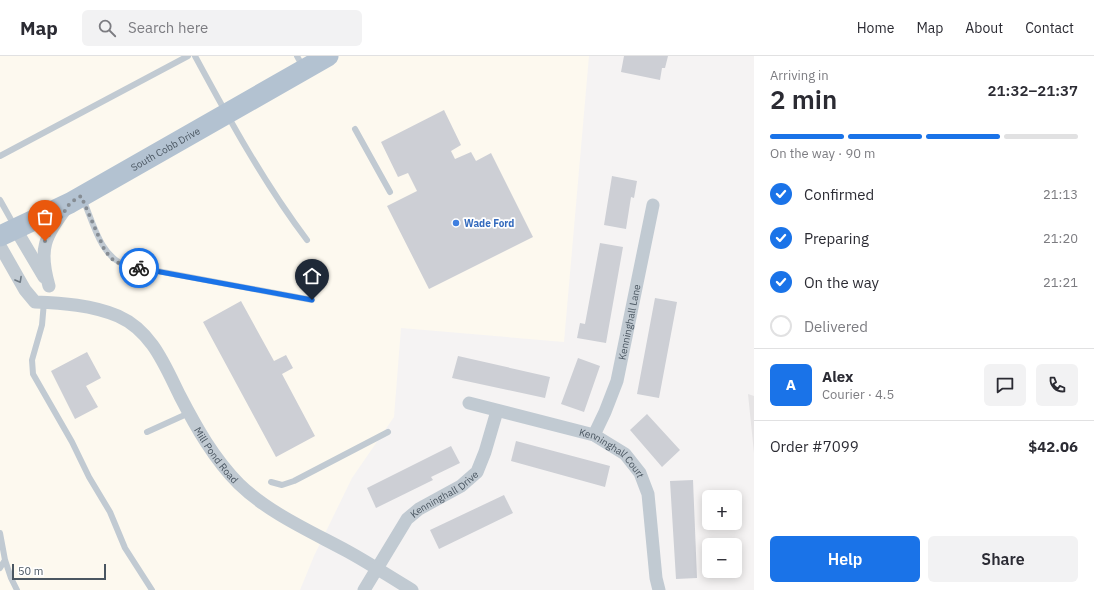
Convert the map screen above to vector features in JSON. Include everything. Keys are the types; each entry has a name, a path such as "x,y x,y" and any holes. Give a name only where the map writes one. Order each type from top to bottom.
{"main road":[{"name":"South Cobb Drive","path":"8,232 75,199 226,113 301,63 328,56"}],"street":[{"path":"48,302 49,286 44,266 45,241 75,199"},
{"name":"Kenninghall Lane","path":"594,435 617,381 653,205"},
{"path":"8,232 49,286"},
{"name":"Mill Pond Road","path":"0,246 24,290 35,302 48,302 85,307 119,316 151,342 163,361 202,436 226,470 252,495 294,523 348,552 412,590"},
{"name":"Kenninghall Court","path":"469,403 594,435 625,454 637,469 645,483 651,506 656,578 659,590"},
{"name":"Kenninghall Drive","path":"364,590 407,519 419,509 461,486 477,472 485,452 497,410"}],"lane":[{"path":"0,156 188,56"},
{"path":"195,56 226,113 291,219 307,240"},
{"path":"355,129 390,192"},
{"path":"75,199 105,251 115,262 312,300"},
{"path":"0,200 8,232"},
{"path":"48,302 32,360 33,374 72,442 89,477 110,512 125,548 152,590"},
{"path":"147,432 190,413"},
{"path":"271,482 282,485 294,481 388,432"},
{"path":"0,533 5,560 11,578 18,590"},
{"path":"0,568 5,560"}],"shaded area":[{"path":"0,56 589,56 564,342 401,328 394,417 352,478 314,556 300,590 0,590"},
{"path":"748,394 754,396 754,453"}],"building":[{"path":"624,56 668,56 665,68 662,68 660,80 621,72"},
{"path":"444,110 461,145 451,151 455,159 471,152 476,161 491,153 533,237 429,289 387,206 417,191 408,173 398,177 381,142"},
{"path":"612,176 637,181 634,198 631,197 626,229 604,225"},
{"path":"600,243 623,247 606,343 577,338 580,323 585,324"},
{"path":"655,298 677,302 659,398 637,394"},
{"path":"241,301 274,361 286,355 293,368 282,374 315,436 276,457 203,322"},
{"path":"87,352 101,378 86,386 98,407 75,419 51,371"},
{"path":"458,356 550,377 545,398 452,378"},
{"path":"578,358 600,366 584,412 561,404"},
{"path":"647,414 680,450 662,467 630,430"},
{"path":"516,441 610,466 605,487 511,461"},
{"path":"451,446 460,463 431,477 433,480 376,508 367,488"},
{"path":"693,480 697,578 676,579 670,481"},
{"path":"504,495 513,513 439,549 430,530"}],"way so far":[{"path":"45,241 70,203 81,196 105,251 115,262 139,268"}],"place":[{"name":"Wade Ford","path":"456,223"}],"route":[{"path":"139,268 312,300"}]}
